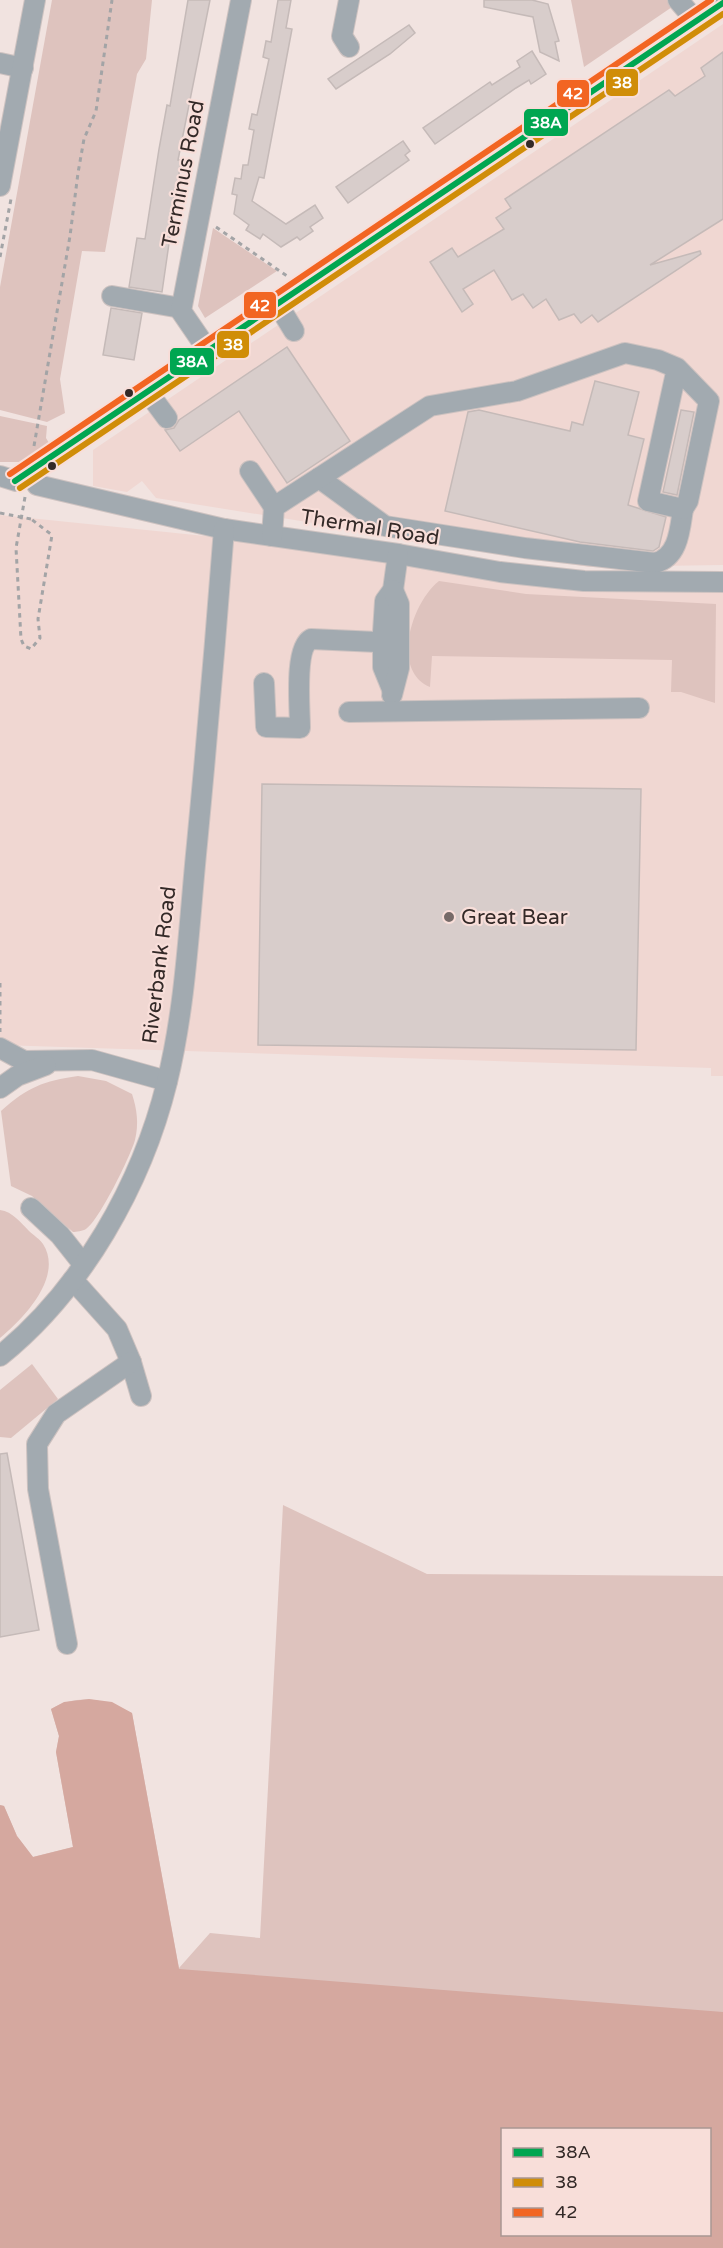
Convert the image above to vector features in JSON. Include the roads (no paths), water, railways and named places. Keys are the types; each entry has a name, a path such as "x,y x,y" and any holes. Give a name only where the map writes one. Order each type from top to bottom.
{"street":[{"path":"0,186 35,0"},
{"name":"Terminus Road","path":"181,308 241,0"},
{"path":"349,0 342,36 349,47"},
{"path":"678,0 696,21"},
{"path":"19,482 36,459 147,391 723,3"},
{"path":"0,63 23,68"},
{"path":"112,296 181,308 207,349"},
{"path":"277,303 294,331"},
{"path":"274,507 430,406 517,391 626,353 658,360 677,368 709,401 688,501 683,509 677,541 668,556 655,563 525,548 385,526 319,478"},
{"path":"677,368 648,501 683,509"},
{"path":"147,391 167,418"},
{"path":"250,471 274,507 272,536"},
{"name":"Thermal Road","path":"19,482 224,529 398,554 500,572 584,581 723,582"},
{"name":"Riverbank Road","path":"0,1356 23,1337 78,1272 116,1211 153,1132 167,1081 182,997 224,529"},
{"path":"392,712 392,689 383,667 391,643 385,601 393,590 398,554"},
{"path":"264,683 266,727 300,728 301,653 307,641 311,639 391,643"},
{"path":"349,712 639,708"},
{"path":"0,1048 24,1062 92,1060 167,1081"},
{"path":"0,1088 17,1076 57,1060"},
{"path":"31,1209 60,1236 78,1272 117,1329 131,1362 141,1396"},
{"path":"67,1644 38,1489 37,1444 56,1414 131,1362"}],"place":[{"name":"Great Bear","path":"449,917"}]}
